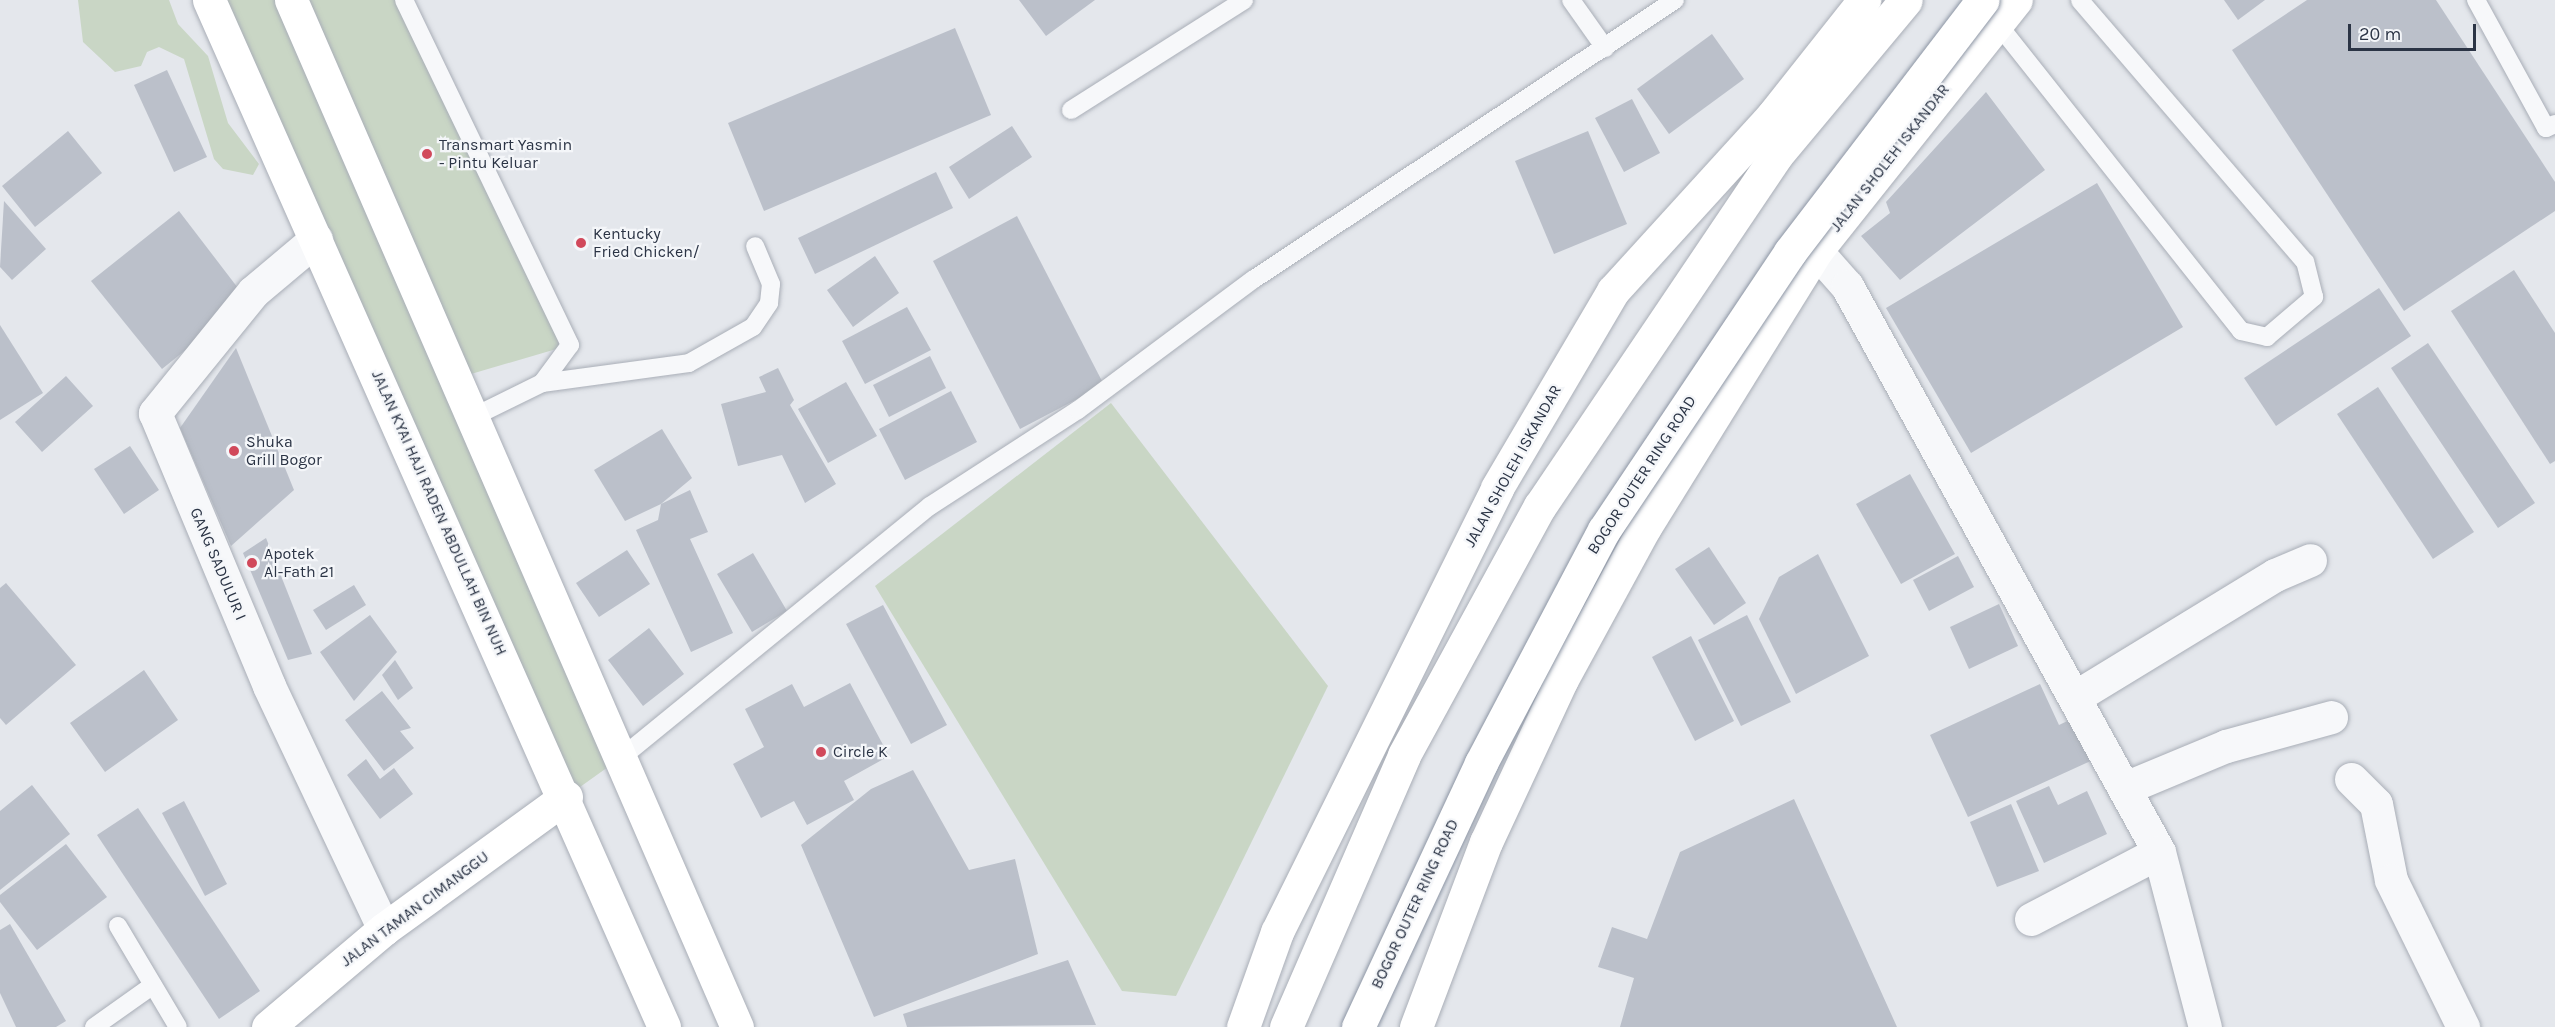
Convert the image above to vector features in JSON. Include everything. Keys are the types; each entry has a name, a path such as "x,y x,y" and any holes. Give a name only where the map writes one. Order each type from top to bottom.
{"main road":[{"name":"JALAN KYAI HAJI RADEN ABDULLAH BIN NUH","path":"209,0 567,797 664,1027"},
{"path":"291,0 471,418 622,757 737,1027"},
{"name":"JALAN SHOLEH ISKANDAR","path":"1243,1027 1277,932 1497,488 1613,291 1773,115 1864,0"},
{"path":"1286,1027 1404,755 1540,506 1775,157 1906,0"},
{"path":"1971,0 1999,8"},
{"name":"JALAN SHOLEH ISKANDAR","path":"1416,1027 1486,842 1562,679 1645,527 1816,251 1999,8"},
{"name":"BOGOR OUTER RING ROAD","path":"1358,1027 1480,763 1604,530 1790,252 1999,8"},
{"name":"JALAN TAMAN CIMANGGU","path":"268,1027 384,929 567,797"}],"street":[{"name":"GANG SADULUR I","path":"316,239 254,292 154,413 269,686 384,929"},
{"path":"1816,251 1847,286 2159,852 2205,1027"},
{"path":"2075,697 2275,575 2310,560"},
{"path":"2125,788 2226,746 2331,717"},
{"path":"2351,779 2376,804 2391,880 2463,1027"},
{"path":"2031,919 2159,852"}],"lane":[{"path":"404,0 570,345 542,383"},
{"path":"1071,110 1244,0"},
{"path":"1571,0 1605,48"},
{"path":"622,757 930,506 1078,410 1254,279 1675,0"},
{"path":"1999,8 2241,331 2267,337 2314,297 2305,262 2080,0"},
{"path":"2476,0 2546,128 2555,124"},
{"path":"471,418 542,383 689,363 753,327 770,303 771,284 755,246"},
{"path":"118,926 178,1027"},
{"path":"94,1027 153,985"}],"green space":[{"path":"78,0 169,0 178,24 208,56 228,123 259,164 253,175 223,169 214,159 184,59 159,47 147,52 141,66 115,72 83,42"},
{"path":"209,0 404,0 570,345 454,379 622,757 566,797"},
{"path":"1111,403 1328,686 1176,996 1122,991 875,586"}],"building":[{"path":"1019,0 1095,0 1046,36"},
{"path":"2224,0 2265,0 2238,20"},
{"path":"2307,0 2436,0 2555,182 2555,211 2404,311 2232,50"},
{"path":"955,28 991,115 764,211 728,123"},
{"path":"1712,34 1744,79 1669,134 1637,89"},
{"path":"167,70 207,157 174,172 134,85"},
{"path":"1986,92 2045,170 1900,280 1861,236 1890,213 1886,202"},
{"path":"1632,99 1660,153 1624,172 1595,118"},
{"path":"1012,126 1032,157 969,199 949,167"},
{"path":"68,131 102,173 35,227 2,186"},
{"path":"1588,131 1627,224 1554,254 1515,161"},
{"path":"936,172 953,208 815,274 798,238"},
{"path":"2097,183 2183,327 1971,453 1886,308"},
{"path":"4,201 46,249 12,280 0,267"},
{"path":"179,211 241,292 198,340 162,369 91,281"},
{"path":"1017,216 1104,385 1020,429 933,261"},
{"path":"875,256 899,293 853,327 827,290"},
{"path":"2514,270 2555,333 2555,461 2550,464 2451,311"},
{"path":"2379,288 2411,336 2276,426 2244,378"},
{"path":"907,307 931,350 865,384 842,341"},
{"path":"0,325 43,393 0,420"},
{"path":"2428,343 2535,503 2498,528 2391,368"},
{"name":"Shuka Grill Bogor","path":"236,348 294,490 231,546 180,428"},
{"path":"930,356 946,388 889,417 873,385"},
{"path":"778,368 794,400 790,405 836,484 805,503 782,455 738,466 721,404 766,392 759,377"},
{"path":"66,376 93,406 42,452 15,422"},
{"path":"846,382 877,436 828,463 798,409"},
{"path":"2378,387 2474,532 2433,559 2337,414"},
{"path":"951,391 977,442 905,480 879,429"},
{"path":"662,429 692,478 661,504 625,521 594,470"},
{"path":"130,446 159,490 124,514 94,469"},
{"path":"1910,474 1955,554 1901,584 1856,504"},
{"path":"690,490 708,532 690,539 733,633 691,652 636,530 658,520 661,504"},
{"path":"266,538 312,654 288,660 243,553"},
{"path":"1709,547 1746,603 1714,625 1675,569"},
{"path":"627,550 650,584 599,617 576,583"},
{"path":"753,553 787,611 752,632 717,574"},
{"path":"1818,554 1869,656 1796,694 1759,619 1779,577"},
{"path":"1958,556 1974,587 1929,611 1913,580"},
{"path":"6,583 76,665 6,725 0,718 0,588"},
{"path":"354,585 366,605 326,630 313,610"},
{"path":"1999,604 2018,646 1969,669 1950,627"},
{"path":"883,605 947,725 911,744 846,624"},
{"path":"370,615 397,652 354,701 320,652"},
{"path":"1747,615 1791,702 1741,726 1698,640"},
{"path":"649,628 684,674 643,706 608,660"},
{"path":"1691,636 1734,721 1695,741 1652,657"},
{"path":"395,660 413,688 398,700 382,675"},
{"path":"144,670 178,720 105,772 70,723"},
{"name":"Circle K","path":"850,683 889,756 844,781 854,800 807,825 794,801 761,818 733,764 764,747 745,709 792,684 804,707"},
{"path":"2040,684 2059,725 2076,717 2095,759 1968,817 1930,735"},
{"path":"382,691 411,728 400,731 414,748 384,771 345,720"},
{"path":"366,759 380,779 394,768 413,794 380,819 347,775"},
{"path":"913,770 969,870 1015,859 1038,954 874,1017 801,845 871,789"},
{"path":"32,785 70,834 0,890 0,811"},
{"path":"2049,786 2058,805 2087,791 2107,834 2044,863 2016,801"},
{"path":"1794,799 1897,1027 1620,1027 1634,978 1598,967 1612,927 1647,939 1680,852"},
{"path":"184,801 227,884 205,896 162,813"},
{"path":"2011,804 2039,871 1997,887 1970,822"},
{"path":"138,808 260,991 219,1019 97,835"},
{"path":"66,844 107,897 37,950 0,902 0,895"},
{"path":"10,924 66,1021 56,1027 16,1027 0,993 0,930"},
{"path":"1068,960 1096,1025 907,1027 903,1014"}],"place":[{"name":"Transmart Yasmin - Pintu Keluar","path":"427,154"},
{"name":"Kentucky Fried Chicken/","path":"581,243"},
{"name":"Shuka Grill Bogor","path":"234,451"},
{"name":"Apotek Al-Fath 21","path":"252,563"},
{"name":"Circle K","path":"821,752"}]}
